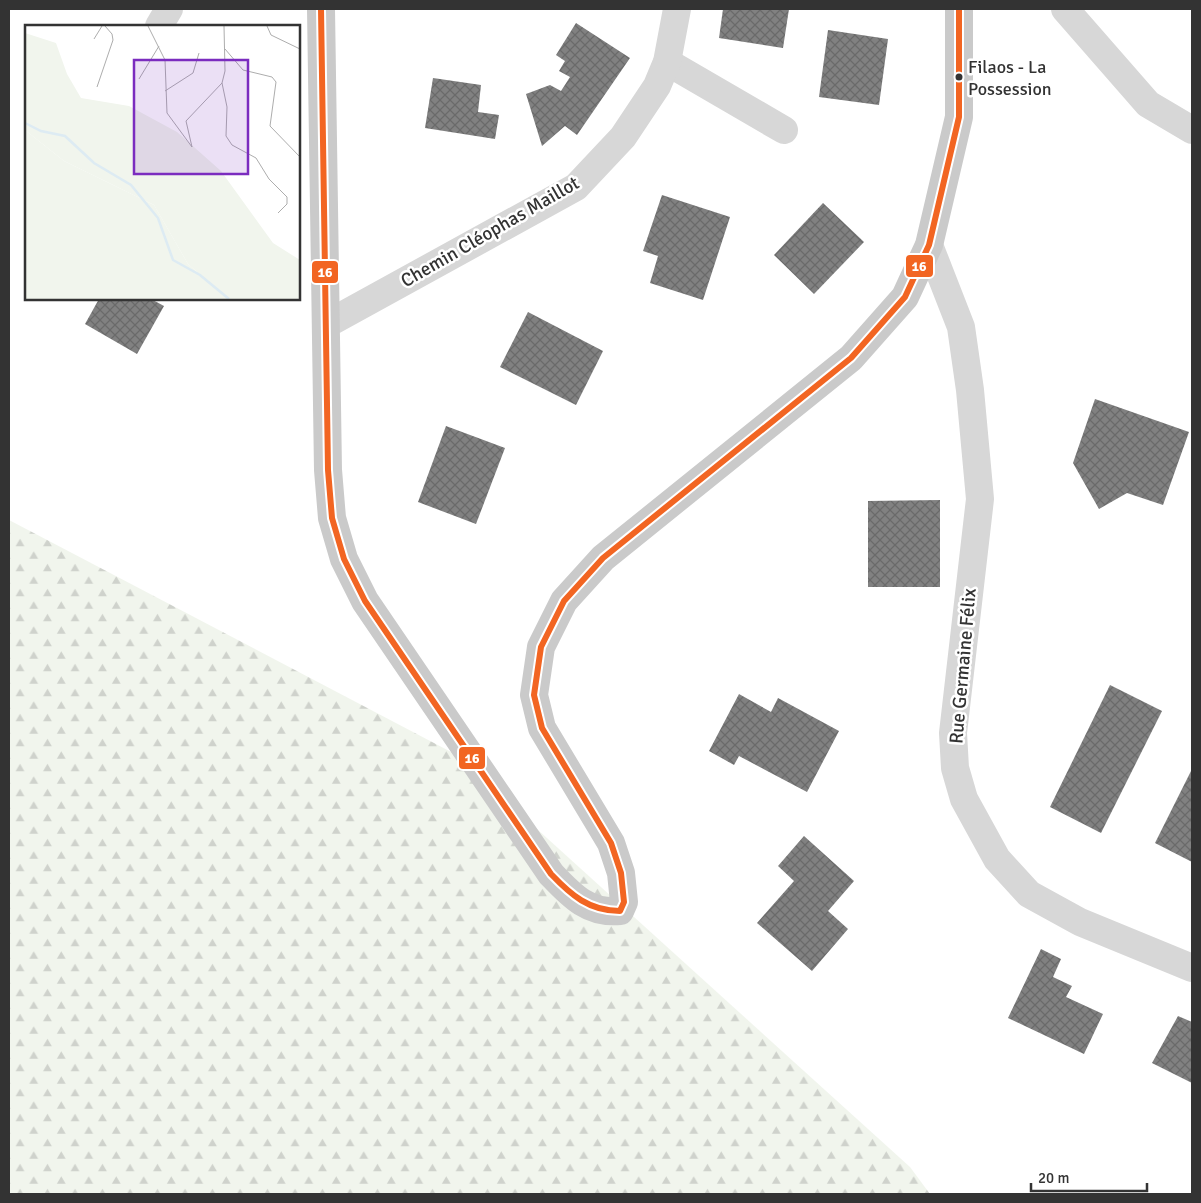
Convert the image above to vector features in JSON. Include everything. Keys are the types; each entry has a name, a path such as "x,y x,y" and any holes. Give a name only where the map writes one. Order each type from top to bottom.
{"main road":[{"path":"321,9 328,470 332,518 344,558 365,601 551,874 576,900 606,912 620,911 624,902 621,873 611,843 542,728 534,695 541,647 564,601 603,558 851,358 905,297 929,245 959,118 959,9"}],"street":[{"path":"160,25 169,9"},
{"name":"Chemin Cléophas Maillot","path":"327,324 576,187 623,137 658,86 666,62 677,9"},
{"path":"1066,9 1148,104 1192,130"},
{"path":"666,62 784,130"},
{"name":"Rue Germaine Félix","path":"929,245 961,328 970,390 980,499 953,733 955,768 964,799 997,859 1028,894 1080,922 1192,968"}],"green space":[{"path":"9,520 453,753 910,1167 930,1194 9,1194"}],"building":[{"path":"723,9 789,9 783,48 719,38"},
{"path":"576,23 630,58 577,135 565,126 542,146 526,94 550,85 561,91 570,77 559,71 565,61 556,55"},
{"path":"828,30 888,39 879,105 819,97"},
{"path":"433,78 481,85 478,112 499,115 495,139 425,128"},
{"path":"662,195 730,217 703,300 650,283 658,256 643,251"},
{"path":"823,203 864,242 814,294 774,255"},
{"path":"98,300 153,300 164,306 137,354 85,324"},
{"path":"528,312 603,351 576,405 500,367"},
{"path":"1095,399 1189,432 1163,505 1127,493 1099,509 1073,463"},
{"path":"446,426 505,448 476,524 418,502"},
{"path":"940,500 940,587 868,587 868,501"},
{"path":"1110,685 1162,711 1101,833 1050,807"},
{"path":"739,694 771,712 778,698 839,731 807,792 739,756 734,765 709,751"},
{"path":"1192,769 1192,862 1155,843"},
{"path":"804,836 854,881 828,911 848,929 812,971 757,923 794,881 778,866"},
{"path":"1041,949 1061,959 1053,977 1072,986 1066,997 1103,1014 1084,1054 1008,1018"},
{"path":"1178,1016 1192,1022 1192,1083 1152,1063"}],"transit line":[{"name":"16","path":"321,9 328,470 332,518 344,559 365,601 551,874 573,895 590,905 620,911 624,902 621,873 611,843 542,728 534,695 541,647 564,601 603,558 851,358 905,297 929,245 959,117 959,9"}],"place":[{"name":"Filaos - La Possession","path":"959,77"}]}
